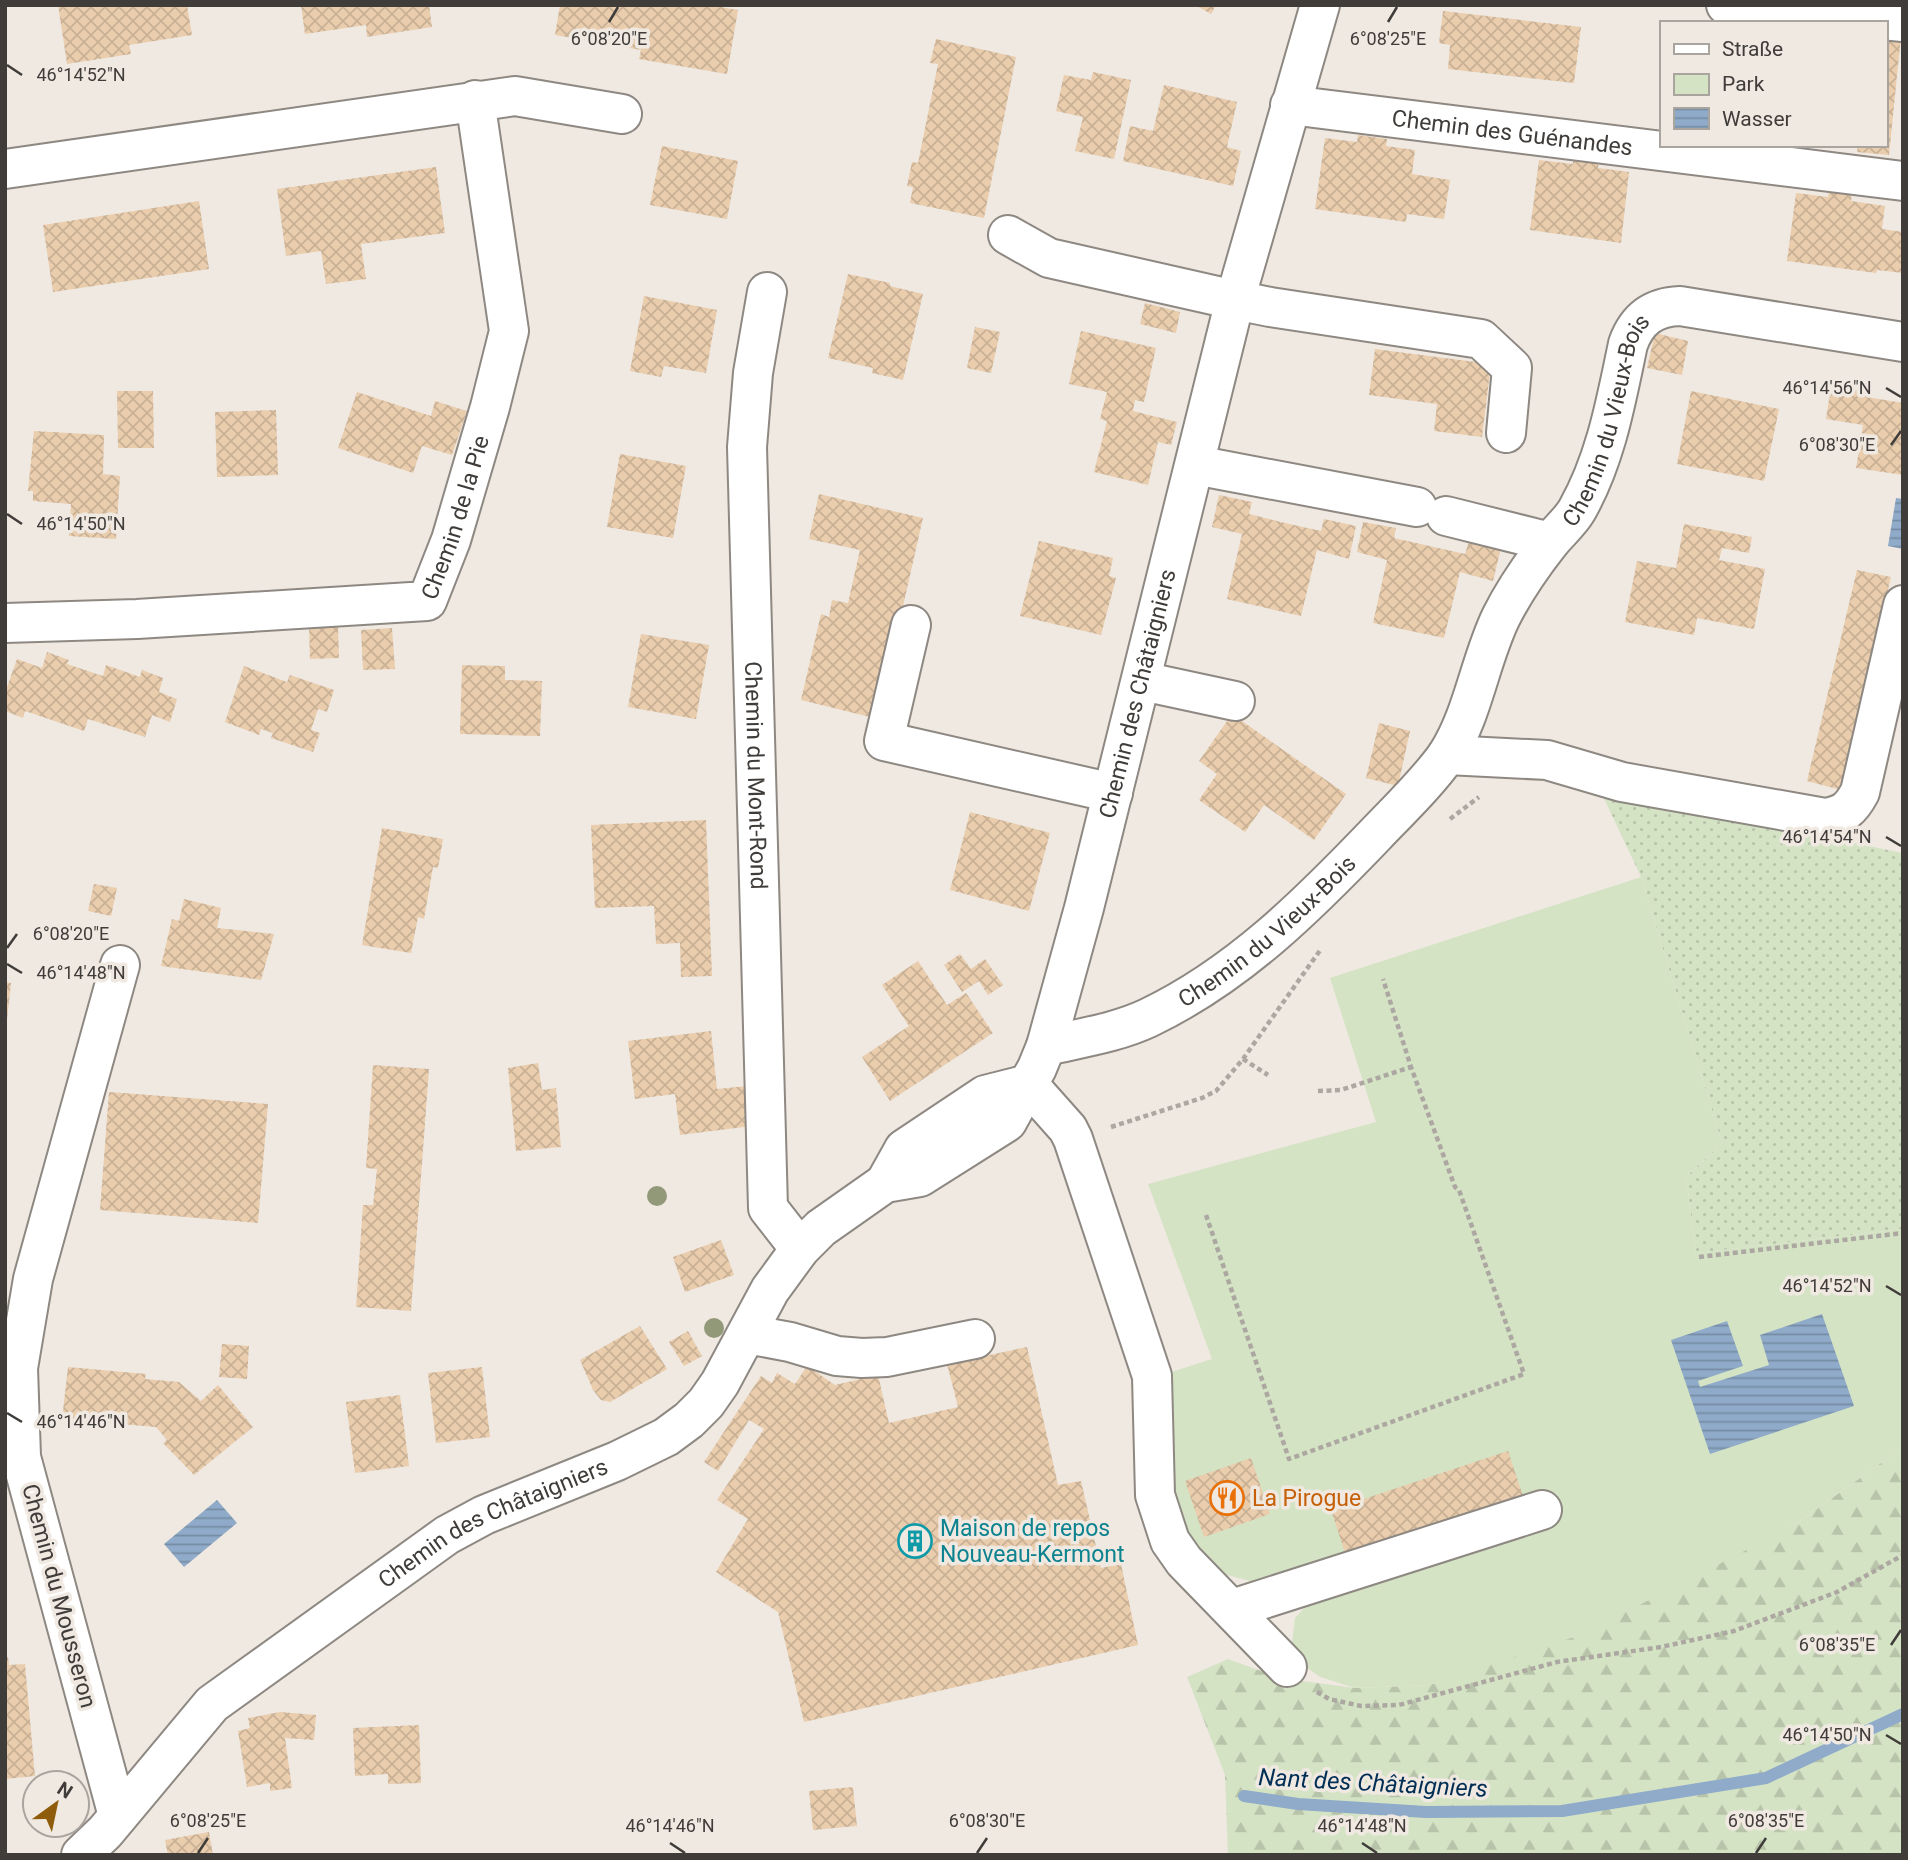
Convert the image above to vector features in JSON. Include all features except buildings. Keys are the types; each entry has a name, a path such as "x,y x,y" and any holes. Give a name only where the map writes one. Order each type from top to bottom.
{"street":[{"name":"Chemin des Châtaigniers","path":"105,1839 212,1704 417,1555 484,1515 617,1461 666,1437 689,1420 706,1403 720,1383 770,1290 800,1248 821,1228 885,1183 904,1149 985,1095 1028,1084 1046,1046 1142,681 1235,300 1320,5"},
{"path":"1726,5 1903,22"},
{"path":"5,169 515,96 622,114"},
{"name":"Chemin de la Pie","path":"5,623 151,618 427,601 450,540 490,407 509,331 475,100"},
{"name":"Chemin des Guénandes","path":"1290,105 1903,181"},
{"path":"1008,234 1049,258 1235,300 1481,339 1512,368 1506,433"},
{"name":"Chemin du Mont-Rond","path":"767,292 753,373 747,447 768,1209 800,1248"},
{"name":"Chemin du Vieux-Bois","path":"1046,1046 1117,1030 1145,1019 1183,1000 1222,973 1274,934 1319,893 1447,755 1500,618 1550,542 1576,513 1589,488 1611,430 1632,333 1638,324 1655,310 1680,306 1903,342"},
{"path":"1195,465 1431,511 1550,542"},
{"path":"1447,755 1547,760 1622,782 1825,818 1840,816 1849,810 1860,792 1903,605"},
{"path":"911,625 884,741 1113,793"},
{"path":"1142,681 1235,701"},
{"name":"Chemin du Mousseron","path":"105,1839 21,1457 18,1368 33,1279 120,965"},
{"path":"1028,1084 1062,1122 1073,1139 1152,1376 1155,1495 1170,1541 1184,1560 1287,1667"},
{"path":"747,1334 790,1342 837,1356 862,1358 887,1357 975,1339"},
{"path":"1232,1609 1542,1510"}],"path":[{"path":"1449,819 1529,758"},
{"path":"1073,1139 1202,1098 1216,1091 1243,1059 1328,938"},
{"path":"1206,1215 1289,1459 1524,1374 1460,1190 1455,1187 1411,1067 1383,979"},
{"path":"1243,1059 1268,1075"},
{"path":"1318,1091 1341,1090 1411,1067"},
{"path":"1699,1257 1903,1233"},
{"path":"1287,1667 1305,1686 1329,1699 1361,1706 1399,1705 1557,1662 1661,1647 1734,1631 1837,1592 1903,1555"}],"green space":[{"path":"1601,792 1903,853 1903,1229 1696,1253 1686,1177 1722,1143 1641,877"},
{"path":"1641,877 1722,1143 1686,1177 1696,1253 1903,1229 1903,1447 1793,1526 1583,1634 1430,1685 1355,1688 1320,1677 1299,1662 1292,1642 1295,1618 1306,1606 1258,1583 1223,1574 1193,1551 1177,1521 1162,1375 1212,1359 1148,1184 1376,1122 1330,978"},
{"path":"1903,1447 1903,1855 1228,1855 1225,1775 1187,1677 1228,1659 1280,1678 1355,1688 1430,1685 1793,1526"}],"water":[{"path":"1896,498 1903,499 1903,549 1888,546"},
{"path":"1822,1314 1854,1406 1710,1454 1671,1340 1727,1321 1743,1366 1698,1381 1700,1387 1769,1365 1760,1335"},
{"path":"217,1500 237,1523 184,1567 164,1544"}],"waterway":[{"name":"Nant des Châtaigniers","path":"1244,1796 1298,1804 1426,1812 1562,1811 1766,1778 1903,1714"}],"place":[{"name":"La Pirogue","path":"1227,1498"},
{"name":"Maison de repos Nouveau-Kermont","path":"915,1541"}]}
